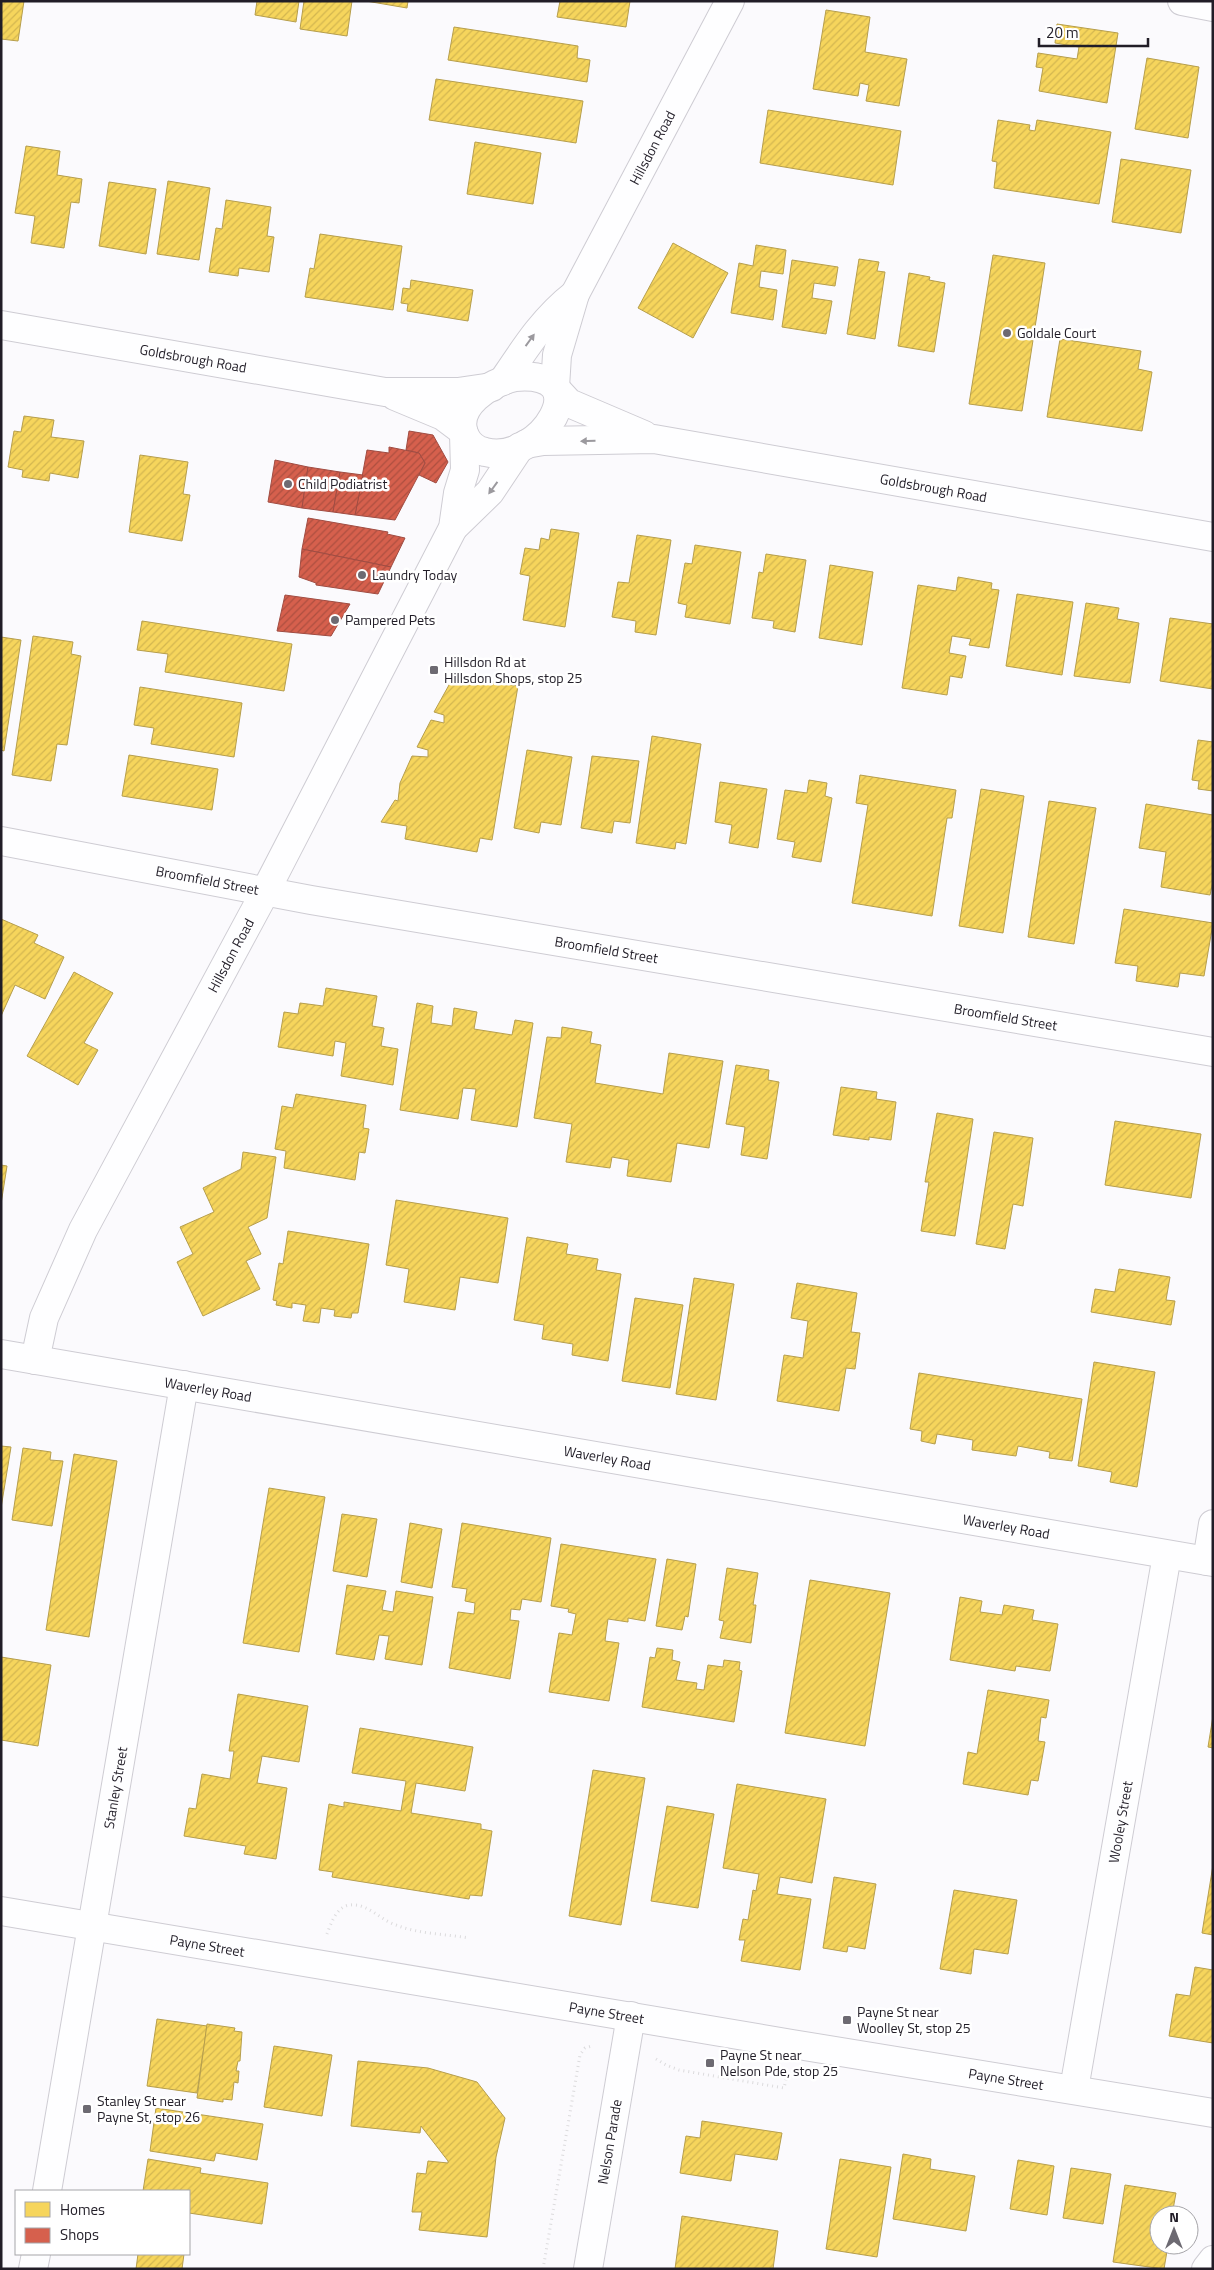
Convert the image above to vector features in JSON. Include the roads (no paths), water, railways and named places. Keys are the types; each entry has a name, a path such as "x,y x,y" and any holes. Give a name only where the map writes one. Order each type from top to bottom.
{"street":[{"name":"Hillsdon Road","path":"556,388 557,355 575,294 730,1"},
{"path":"1182,1 1213,7"},
{"name":"Hillsdon Road","path":"498,384 545,320 575,294"},
{"name":"Goldsbrough Road","path":"1,325 385,392 458,392 498,384"},
{"path":"515,377 535,377 547,381 556,388 557,406 551,423 542,433 523,446 505,454 490,454 475,448 463,432 462,420 467,407 477,396 498,384 515,377"},
{"name":"Goldsbrough Road","path":"556,388 569,403 580,409 654,439"},
{"name":"Goldsbrough Road","path":"385,392 442,416 463,432"},
{"name":"Hillsdon Road","path":"453,528 458,493 464,470 463,432"},
{"name":"Goldsbrough Road","path":"523,446 543,442 654,439 1213,537"},
{"name":"Hillsdon Road","path":"35,1360 44,1318 83,1230 265,892 453,528 490,492 523,446"},
{"name":"Broomfield Street","path":"1,840 265,892 1213,1052"},
{"name":"Waverley Road","path":"1,1354 1210,1561"},
{"name":"Stanley Street","path":"47,2190 184,1385"},
{"path":"1210,1561 1213,1524"},
{"name":"Wooley Street","path":"1074,2089 1167,1555"},
{"name":"Payne Street","path":"1,1910 1213,2113"},
{"name":"Nelson Parade","path":"588,2269 631,2016"},
{"path":"33,2269 36,2255"},
{"path":"1206,2269 1213,2260"}],"place":[{"name":"Goldale Court","path":"1007,333"},
{"name":"Child Podiatrist","path":"288,484"},
{"name":"Laundry Today","path":"362,575"},
{"name":"Pampered Pets","path":"335,620"},
{"name":"Hillsdon Rd at Hillsdon Shops, stop 25","path":"434,670"},
{"name":"Payne St near Woolley St, stop 25","path":"847,2020"},
{"name":"Payne St near Nelson Pde, stop 25","path":"710,2063"},
{"name":"Stanley St near Payne St, stop 26","path":"87,2109"}]}
